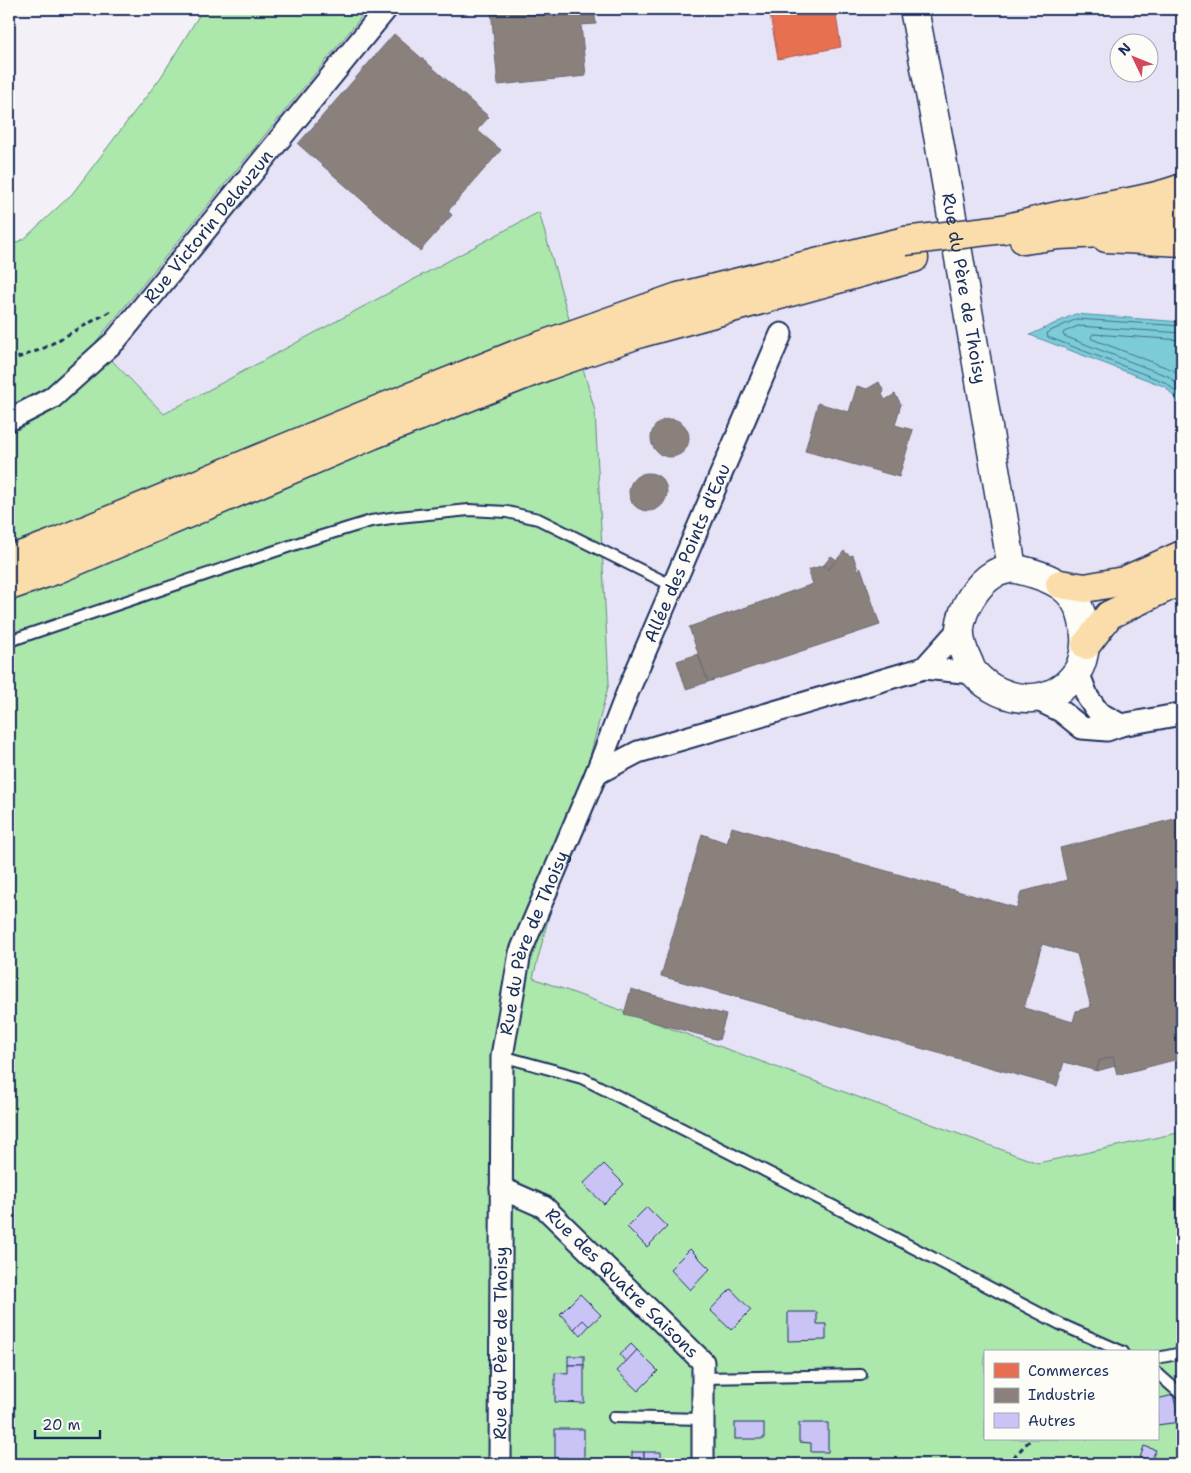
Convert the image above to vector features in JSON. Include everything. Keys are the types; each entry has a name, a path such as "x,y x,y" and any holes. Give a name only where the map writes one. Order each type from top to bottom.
{"highway":[{"path":"1003,236 1079,211 1133,202 1182,188"},
{"path":"9,560 520,353 678,297 909,250 1003,236 1182,216"},
{"path":"1003,236 1182,230"},
{"path":"1059,235 1182,242"},
{"path":"9,586 55,570 372,435 547,366 641,332 909,250"},
{"path":"1060,584 1086,588 1124,581 1182,555"},
{"path":"1086,645 1108,616 1182,580"}],"main road":[{"name":"Rue du Père de Thoisy","path":"914,9 939,141 1012,568"},
{"path":"1012,568 1036,573 1060,584 1076,600 1084,621 1086,645 1078,672 1060,690 1036,698 1010,697 989,687 973,673 963,651 960,628 967,606 978,588 994,574 1012,568"}],"street":[{"name":"Rue Victorin Delauzun","path":"9,420 52,398 115,341 386,9"},
{"name":"Allée des Points d'Eau","path":"596,774 672,586 781,334"},
{"path":"924,668 960,628"},
{"path":"596,774 638,752 924,668 973,673"},
{"path":"1078,672 1088,698 1099,713 1121,725"},
{"path":"1036,698 1061,711 1082,728 1106,730 1121,725 1182,714"},
{"name":"Rue du Père de Thoisy","path":"500,1464 502,1056 520,953 596,774"},
{"name":"Rue des Quatre Saisons","path":"501,1188 544,1207 703,1362 703,1464"}],"lane":[{"path":"9,641 302,542 371,522 398,517 469,510 507,512 538,519 672,586"},
{"path":"502,1056 582,1078 1060,1324 1118,1350"},
{"path":"1158,1358 1182,1352"},
{"path":"1158,1374 1182,1396"},
{"path":"704,1378 861,1375"},
{"path":"614,1416 703,1419"}],"path":[{"path":"9,361 42,349 119,307"},
{"path":"1007,1464 1030,1440"}],"shaded area":[{"path":"368,9 1182,9 1182,1132 1038,1163 533,979 609,683 539,213 164,414 95,342"}],"green space":[{"path":"203,9 368,9 95,343 164,414 539,212 595,411 609,683 533,978 1038,1163 1182,1132 1182,1464 9,1464 9,246 24,239 72,194 161,77"}],"water":[{"path":"1075,314 1182,322 1182,407 1166,387 1030,335"}],"building: Commerces":[{"path":"769,9 835,9 841,47 778,59"}],"building: Industrie":[{"path":"491,9 594,9 596,24 581,25 586,76 498,85"},
{"path":"394,34 489,117 477,130 501,150 448,211 452,215 420,251 298,144"},
{"path":"879,382 884,392 882,394 885,400 895,394 901,404 895,425 913,430 899,477 805,451 818,403 849,412 857,386 867,389"},
{"path":"670,419 677,420 683,425 688,431 688,445 683,451 677,456 670,457 663,456 657,451 652,445 651,438 652,431 657,425 663,420"},
{"path":"648,473 661,479 667,492 661,505 648,511 635,505 629,492 635,479"},
{"path":"844,551 850,556 853,555 858,570 861,568 880,625 708,682 689,627 813,584 808,570 824,565 828,570"},
{"path":"831,556 837,560 828,570 824,565"},
{"path":"698,654 708,682 686,689 677,661"},
{"path":"1182,817 1182,1058 1117,1075 1113,1057 1099,1061 1097,1071 1064,1062 1057,1086 661,976 702,834 727,843 732,827 1017,908 1021,892 1067,880 1060,848","holes":["1042,944 1077,954 1091,1007 1076,1011 1073,1022 1024,1008"]},
{"path":"631,989 726,1015 719,1040 624,1014"},
{"path":"1113,1057 1115,1066 1097,1071 1099,1061"}],"building: Autres":[{"path":"604,1164 624,1184 604,1204 583,1184"},
{"path":"647,1207 667,1227 647,1247 627,1227"},
{"path":"690,1249 710,1269 690,1290 670,1269"},
{"path":"731,1289 751,1310 731,1330 710,1310"},
{"path":"580,1294 601,1315 589,1326 583,1320 574,1329 560,1314"},
{"path":"788,1312 817,1312 817,1324 826,1324 826,1340 788,1341"},
{"path":"583,1320 589,1326 581,1335 574,1329"},
{"path":"631,1344 637,1350 626,1362 620,1355"},
{"path":"637,1350 658,1371 638,1391 617,1371"},
{"path":"568,1356 584,1356 584,1365 568,1365"},
{"path":"568,1365 584,1365 584,1403 555,1402 555,1373 568,1374"},
{"path":"1173,1395 1180,1422 1158,1425 1158,1399"},
{"path":"735,1423 764,1423 764,1439 735,1439"},
{"path":"799,1423 828,1423 828,1452 811,1452 811,1443 799,1442"},
{"path":"555,1429 584,1429 584,1464 567,1464 567,1458 555,1458"},
{"path":"1144,1446 1156,1450 1150,1462 1140,1458"},
{"path":"632,1452 644,1452 644,1460 632,1460"},
{"path":"644,1452 661,1452 661,1464 632,1464 632,1460 644,1460"}]}
